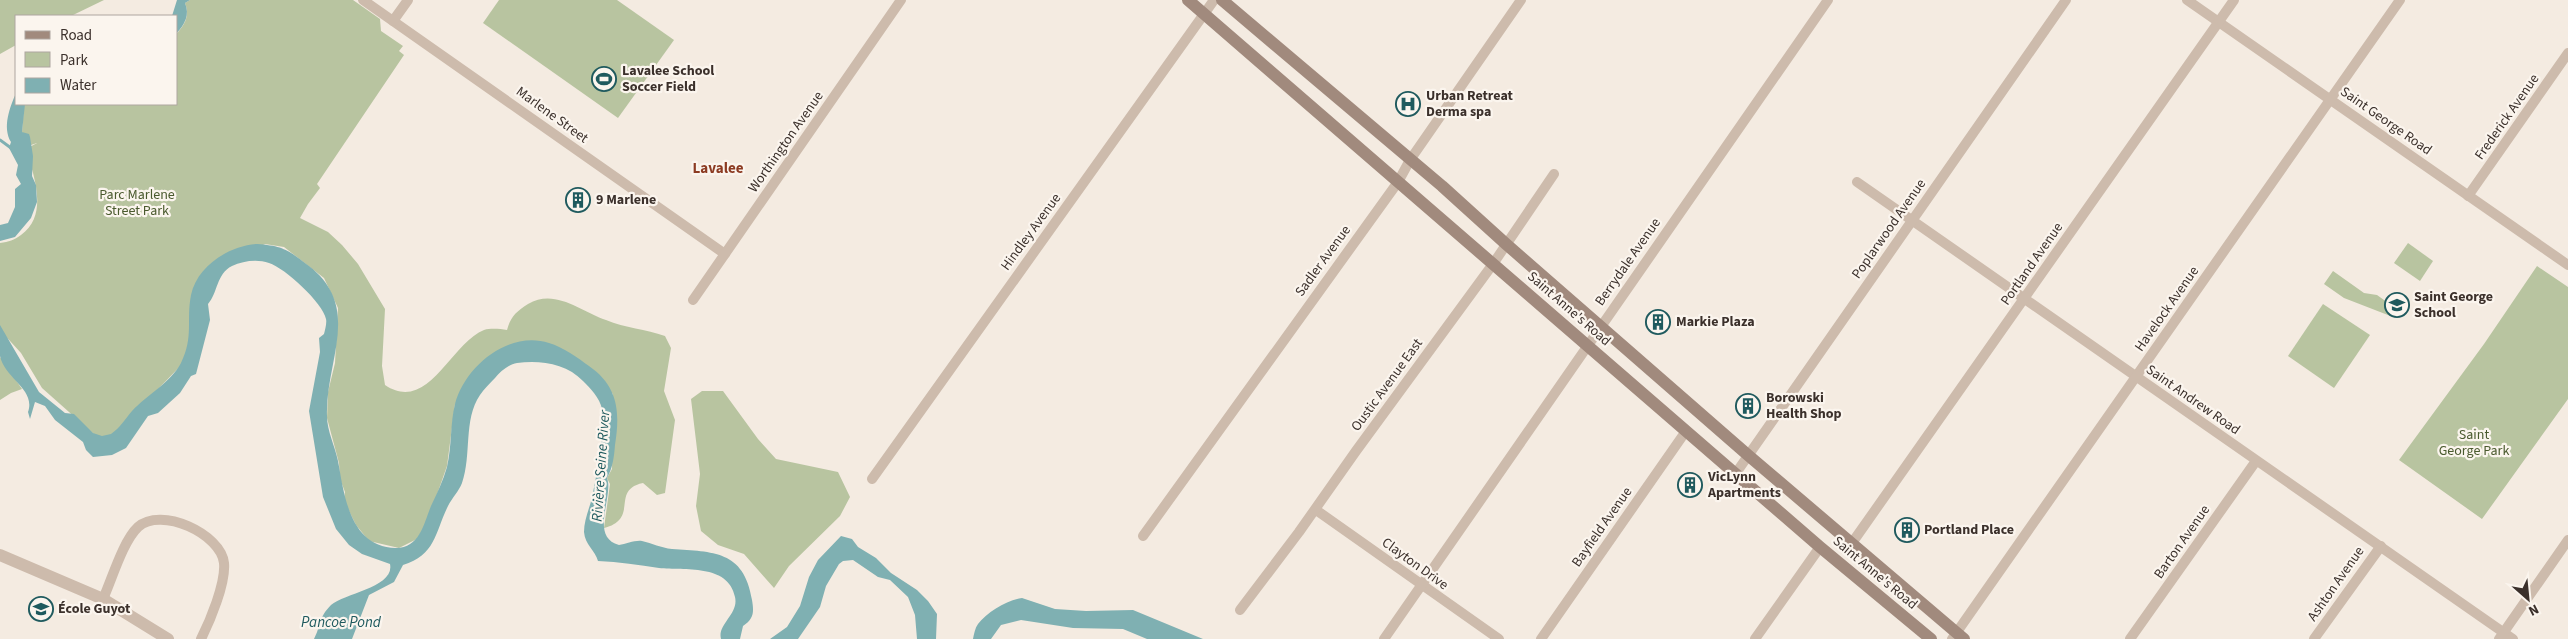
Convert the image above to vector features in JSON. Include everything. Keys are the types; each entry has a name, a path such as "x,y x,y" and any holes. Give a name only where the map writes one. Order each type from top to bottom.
{"main road":[{"name":"Saint Anne's Road","path":"1188,0 1686,431 1931,639"},
{"name":"Saint Anne's Road","path":"1222,0 1442,186 1506,244 1958,637"}],"street":[{"name":"Marlene Street","path":"363,0 725,254"},
{"path":"393,21 408,0"},
{"name":"Worthington Avenue","path":"693,300 902,0"},
{"name":"Hindley Avenue","path":"872,479 1214,0"},
{"name":"Sadler Avenue","path":"1143,536 1398,182 1410,160 1521,0"},
{"name":"Berrydale Avenue","path":"1384,639 1422,587 1600,326 1828,0"},
{"name":"Poplarwood Avenue","path":"1736,473 2066,0"},
{"name":"Saint George Road","path":"2187,0 2568,265"},
{"name":"Portland Avenue","path":"1852,543 2234,0"},
{"name":"Havelock Avenue","path":"1958,637 2400,0"},
{"name":"Frederick Avenue","path":"2468,196 2568,53"},
{"name":"Oustic Avenue East","path":"1240,610 1316,510 1493,264 1554,174"},
{"name":"Saint Andrew Road","path":"1857,182 2256,461 2381,546 2502,636 2514,639"},
{"name":"Bayfield Avenue","path":"1541,639 1686,431"},
{"name":"Barton Avenue","path":"2130,639 2256,461"},
{"name":"Clayton Drive","path":"1316,510 1422,587 1499,639"},
{"path":"103,599 129,539 138,527 150,520 171,520 194,530 215,544 223,557 224,573 221,585 201,639"},
{"path":"2502,636 2568,540"},
{"path":"1755,639 1820,546"},
{"name":"Ashton Avenue","path":"2314,639 2381,546"},
{"path":"0,554 103,599 168,639"}],"green space":[{"path":"0,0 104,0 73,15 15,15 15,46 0,54"},
{"name":"Parc Marlene Street Park","path":"190,0 353,0 380,19 381,31 403,46 399,51 404,55 317,184 320,188 300,218 328,232 342,245 358,264 385,309 382,366 385,385 400,392 414,391 438,374 472,338 487,329 507,330 510,321 517,312 528,304 548,298 567,303 613,323 665,336 671,348 664,391 675,420 665,493 657,495 643,483 633,487 628,492 621,518 615,524 604,528 610,484 607,478 612,469 613,394 538,341 455,404 447,466 427,523 417,539 399,548 369,541 356,525 344,501 345,492 340,479 339,463 327,418 328,392 335,363 338,308 324,278 284,247 265,244 209,271 190,356 105,444 42,388 21,353 0,330 0,243 16,238 30,227 35,217 37,206 33,171 26,149 37,143 31,145 22,132 24,106 178,105 178,32 186,20 185,3"},
{"name":"Lavalee School Soccer Field","path":"499,0 617,0 674,40 618,118 483,23"},
{"path":"2408,243 2433,261 2420,281 2394,263"},
{"name":"Saint George Park","path":"2537,266 2568,287 2568,399 2482,519 2399,460 2484,344"},
{"path":"2333,271 2364,293 2377,295 2398,310 2393,317 2344,298 2324,284"},
{"path":"2323,304 2370,335 2334,388 2288,356"},
{"path":"0,357 22,389 0,400"},
{"path":"702,391 723,391 758,439 776,459 838,472 850,497 840,516 789,566 774,588 744,554 718,545 701,531 696,506 700,474 691,399"}],"water":[{"path":"177,0 190,0 185,3 186,19 178,32 178,15 172,15"},
{"path":"15,96 15,105 25,105 22,132 29,134 30,137 33,156 32,176 36,185 37,202 31,218 15,237 0,241 0,225 8,223 15,207 15,189 21,184 16,175 18,165 9,148 11,142 8,136 7,124 9,111"},
{"path":"257,244 274,246 296,256 325,282 334,299 338,317 338,336 328,395 327,422 337,455 347,502 359,528 368,538 380,545 396,548 411,544 420,533 447,467 455,404 460,390 468,377 479,365 491,354 519,342 534,340 549,343 570,353 599,374 612,392 615,401 617,433 613,462 607,478 608,495 604,515 605,534 610,541 619,545 642,541 668,548 713,553 734,563 742,571 748,584 753,608 751,618 743,626 740,639 721,639 722,628 734,609 735,603 731,586 724,579 704,571 598,561 586,540 584,532 600,453 603,428 601,405 592,390 569,370 552,364 534,362 517,363 508,367 480,395 471,415 467,461 462,483 448,506 433,542 428,549 414,561 403,565 394,582 369,595 352,639 314,639 322,618 331,605 377,584 389,572 390,564 362,554 349,545 336,529 323,497 309,411 320,352 319,338 324,334 326,319 318,304 302,287 276,266 269,263 250,261 241,263 227,269 223,274 208,304 210,320 196,374 191,376 180,393 158,413 148,416 126,448 112,455 93,457 86,450 83,442 55,420 45,406 35,402 30,419 28,397 3,364 0,356 0,325 39,392 65,413 74,414 93,433 102,436 111,434 138,405 171,377 181,363 189,336 191,295 200,275 225,253"},
{"path":"841,536 852,539 858,547 876,558 891,573 917,590 928,601 937,614 936,639 917,639 915,615 908,597 890,580 878,577 853,560 843,561 839,564 826,586 820,607 798,639 770,639 787,627 800,606 809,577 818,560"},
{"path":"1022,598 1055,609 1086,611 1133,610 1203,639 1147,639 1123,629 1073,628 1021,620 1001,625 991,639 973,639 977,626 987,615 1004,604"}],"waterway":[{"path":"0,140 11,148"}],"place":[{"name":"Lavalee School Soccer Field","path":"604,79"},
{"name":"Urban Retreat Derma spa","path":"1408,104"},
{"name":"9 Marlene","path":"578,200"},
{"name":"Saint George School","path":"2397,305"},
{"name":"Markie Plaza","path":"1658,322"},
{"name":"Borowski Health Shop","path":"1748,406"},
{"name":"VicLynn Apartments","path":"1690,485"},
{"name":"Portland Place","path":"1907,530"},
{"name":"École Guyot","path":"41,609"}],"district":[{"name":"Lavalee","path":"718,168"}],"water label":[{"name":"Rivière Seine River","path":"601,466"},
{"name":"Pancoe Pond","path":"341,622"}]}
